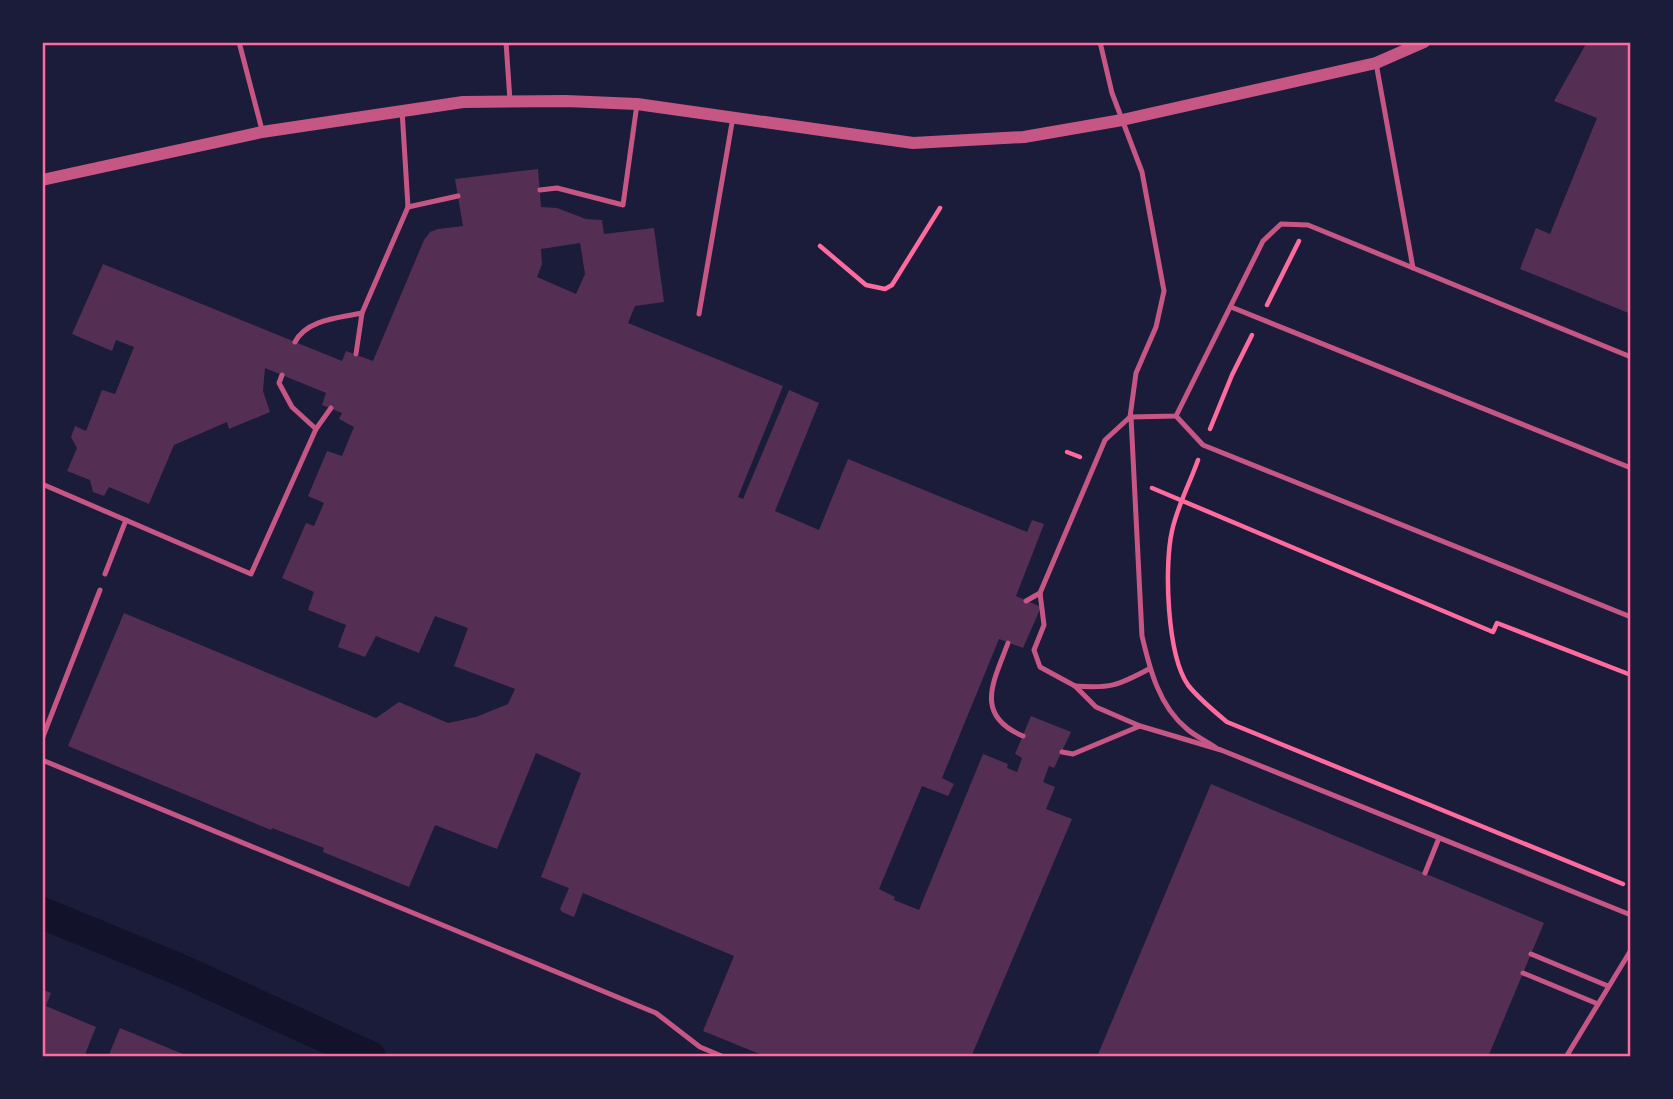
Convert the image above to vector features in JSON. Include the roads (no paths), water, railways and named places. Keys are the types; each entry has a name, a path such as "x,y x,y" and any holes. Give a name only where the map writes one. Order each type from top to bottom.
{"street":[{"path":"42,180 262,132 463,102 637,104 913,143 1024,136 1122,120 1376,63 1424,42"}],"lane":[{"path":"239,42 262,132"},
{"path":"506,42 510,101"},
{"path":"1100,42 1112,93 1142,172 1164,291 1156,327 1136,373 1130,417 1142,636 1149,669 1164,703 1186,729 1221,750"},
{"path":"1376,63 1413,268"},
{"path":"540,190 557,188 623,205 637,104"},
{"path":"356,354 362,313 408,207 402,110"},
{"path":"699,314 733,117"},
{"path":"408,207 457,196"},
{"path":"1176,416 1264,242 1281,224 1308,225 1631,357"},
{"path":"1231,307 1631,468"},
{"path":"295,342 299,334 318,322 362,313"},
{"path":"282,375 279,383 292,407 316,429"},
{"path":"42,484 251,574 316,429 331,408"},
{"path":"1631,617 1203,445 1176,416 1130,417 1105,440 1040,593 1044,625 1034,650 1040,667 1075,686 1096,707 1140,726 1221,750 1631,915"},
{"path":"106,574 126,520"},
{"path":"42,739 100,590"},
{"path":"1026,601 1040,593"},
{"path":"1009,643 993,684 992,706 1000,723 1023,736"},
{"path":"1075,686 1112,686 1149,669"},
{"path":"1062,752 1073,754 1140,726"},
{"path":"42,760 656,1013 700,1047 724,1057"},
{"path":"1424,873 1439,838"},
{"path":"1566,1057 1631,950"},
{"path":"1531,954 1608,986"},
{"path":"1523,973 1598,1004"}],"waterway":[{"path":"42,913 176,968 370,1057"}]}
